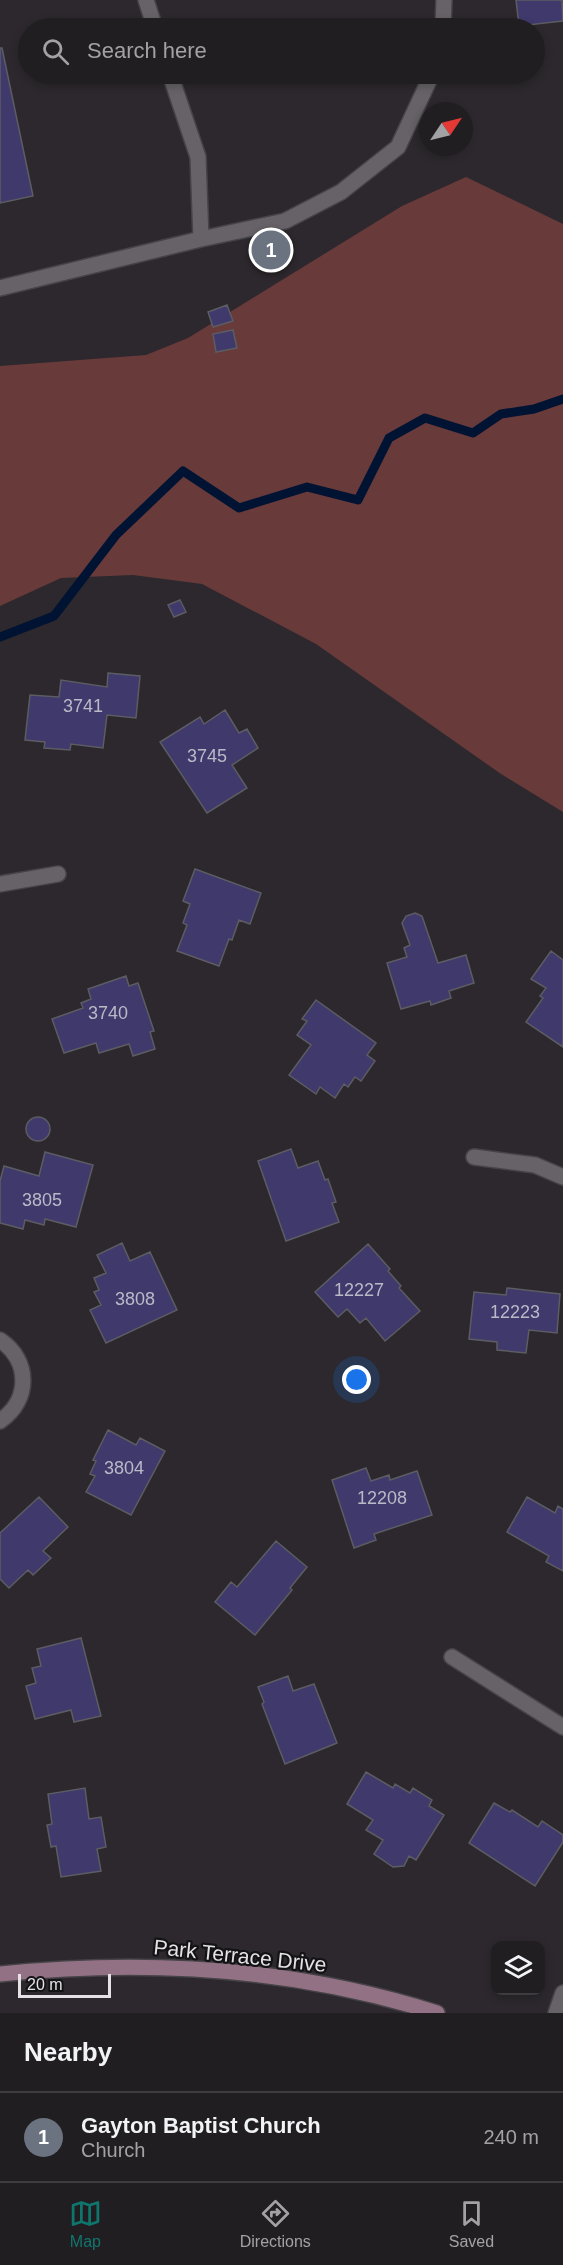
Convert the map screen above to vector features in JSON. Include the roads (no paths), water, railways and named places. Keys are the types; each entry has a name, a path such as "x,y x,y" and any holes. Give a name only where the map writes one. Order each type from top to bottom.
{"street":[{"path":"146,0 152,18"},
{"path":"443,18 444,0"},
{"path":"173,84 198,158 201,239"},
{"path":"0,288 285,221 341,192 398,147 427,84"},
{"path":"0,884 58,874"},
{"path":"474,1157 535,1165 563,1177"},
{"path":"0,1340 21,1362 24,1376 23,1391 17,1404 0,1421"},
{"path":"452,1657 563,1727"},
{"name":"Park Terrace Drive","path":"0,1974 67,1968 142,1966 203,1969 306,1981 437,2013"},
{"path":"556,2013 563,1993"}],"waterway":[{"path":"0,637 54,616 116,535 183,471 239,508 307,487 358,500 389,438 425,418 473,433 501,414 534,409 563,399"}],"place":[{"name":"Gayton Baptist Church","path":"271,250"}]}
